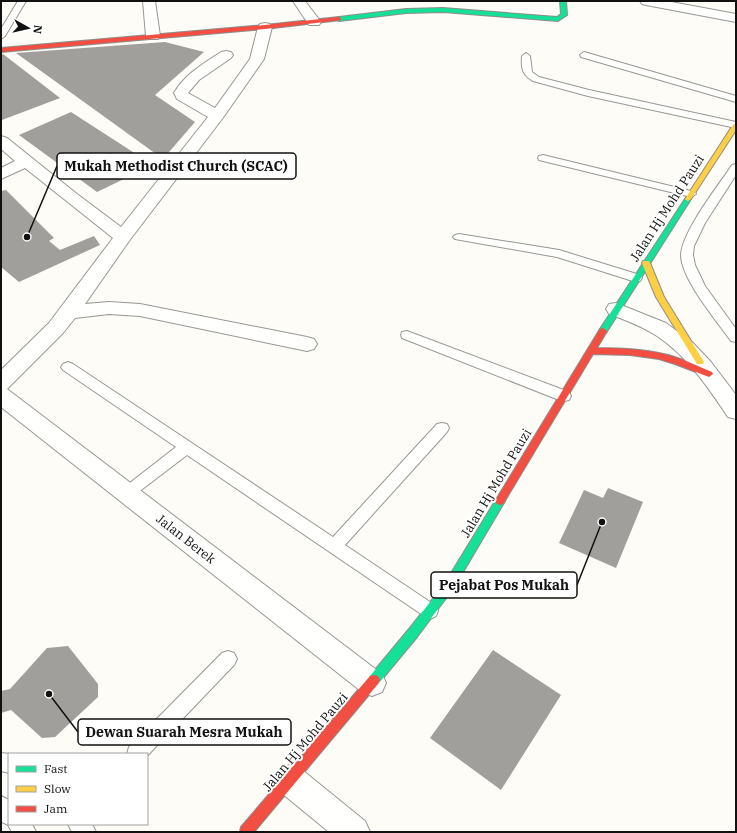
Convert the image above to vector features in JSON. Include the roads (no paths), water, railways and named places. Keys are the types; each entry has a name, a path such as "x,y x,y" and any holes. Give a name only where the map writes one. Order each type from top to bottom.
{"street":[{"path":"149,1 153,36"},
{"path":"299,1 314,22"},
{"path":"1,50 265,27 424,10 558,19 564,15 563,1"},
{"path":"646,1 736,18"},
{"path":"1,383 56,328 69,312 123,237 217,116 257,60 265,27"},
{"path":"217,116 182,96 181,92 182,89 196,76 226,55"},
{"name":"Jalan Hj Mohd Pauzi","path":"246,832 372,683 449,586 616,309 736,125"},
{"path":"1,141 25,162 123,237"},
{"path":"1,174 25,162"},
{"path":"646,263 660,296 704,368"},
{"path":"69,312 109,308 140,310 307,344"},
{"path":"616,309 663,330 690,351 736,412"},
{"path":"591,351 623,351 655,355 704,368"},
{"name":"Jalan Berek","path":"1,395 372,683"},
{"path":"290,780 354,832"}],"lane":[{"path":"1,36 22,1"},
{"path":"584,55 736,99"},
{"path":"526,56 526,70 530,77 536,79 588,93 736,125"},
{"path":"543,158 691,194"},
{"path":"736,167 698,224 687,252 690,269 698,284 736,338"},
{"path":"459,237 560,254 636,278"},
{"path":"407,335 564,396"},
{"path":"68,367 335,545 430,611"},
{"path":"335,545 442,428"},
{"path":"127,493 187,447"},
{"path":"137,753 228,659"}],"place":[{"name":"Mukah Methodist Church (SCAC)","path":"27,237"},
{"name":"Pejabat Pos Mukah","path":"602,522"},
{"name":"Dewan Suarah Mesra Mukah","path":"49,694"}]}
